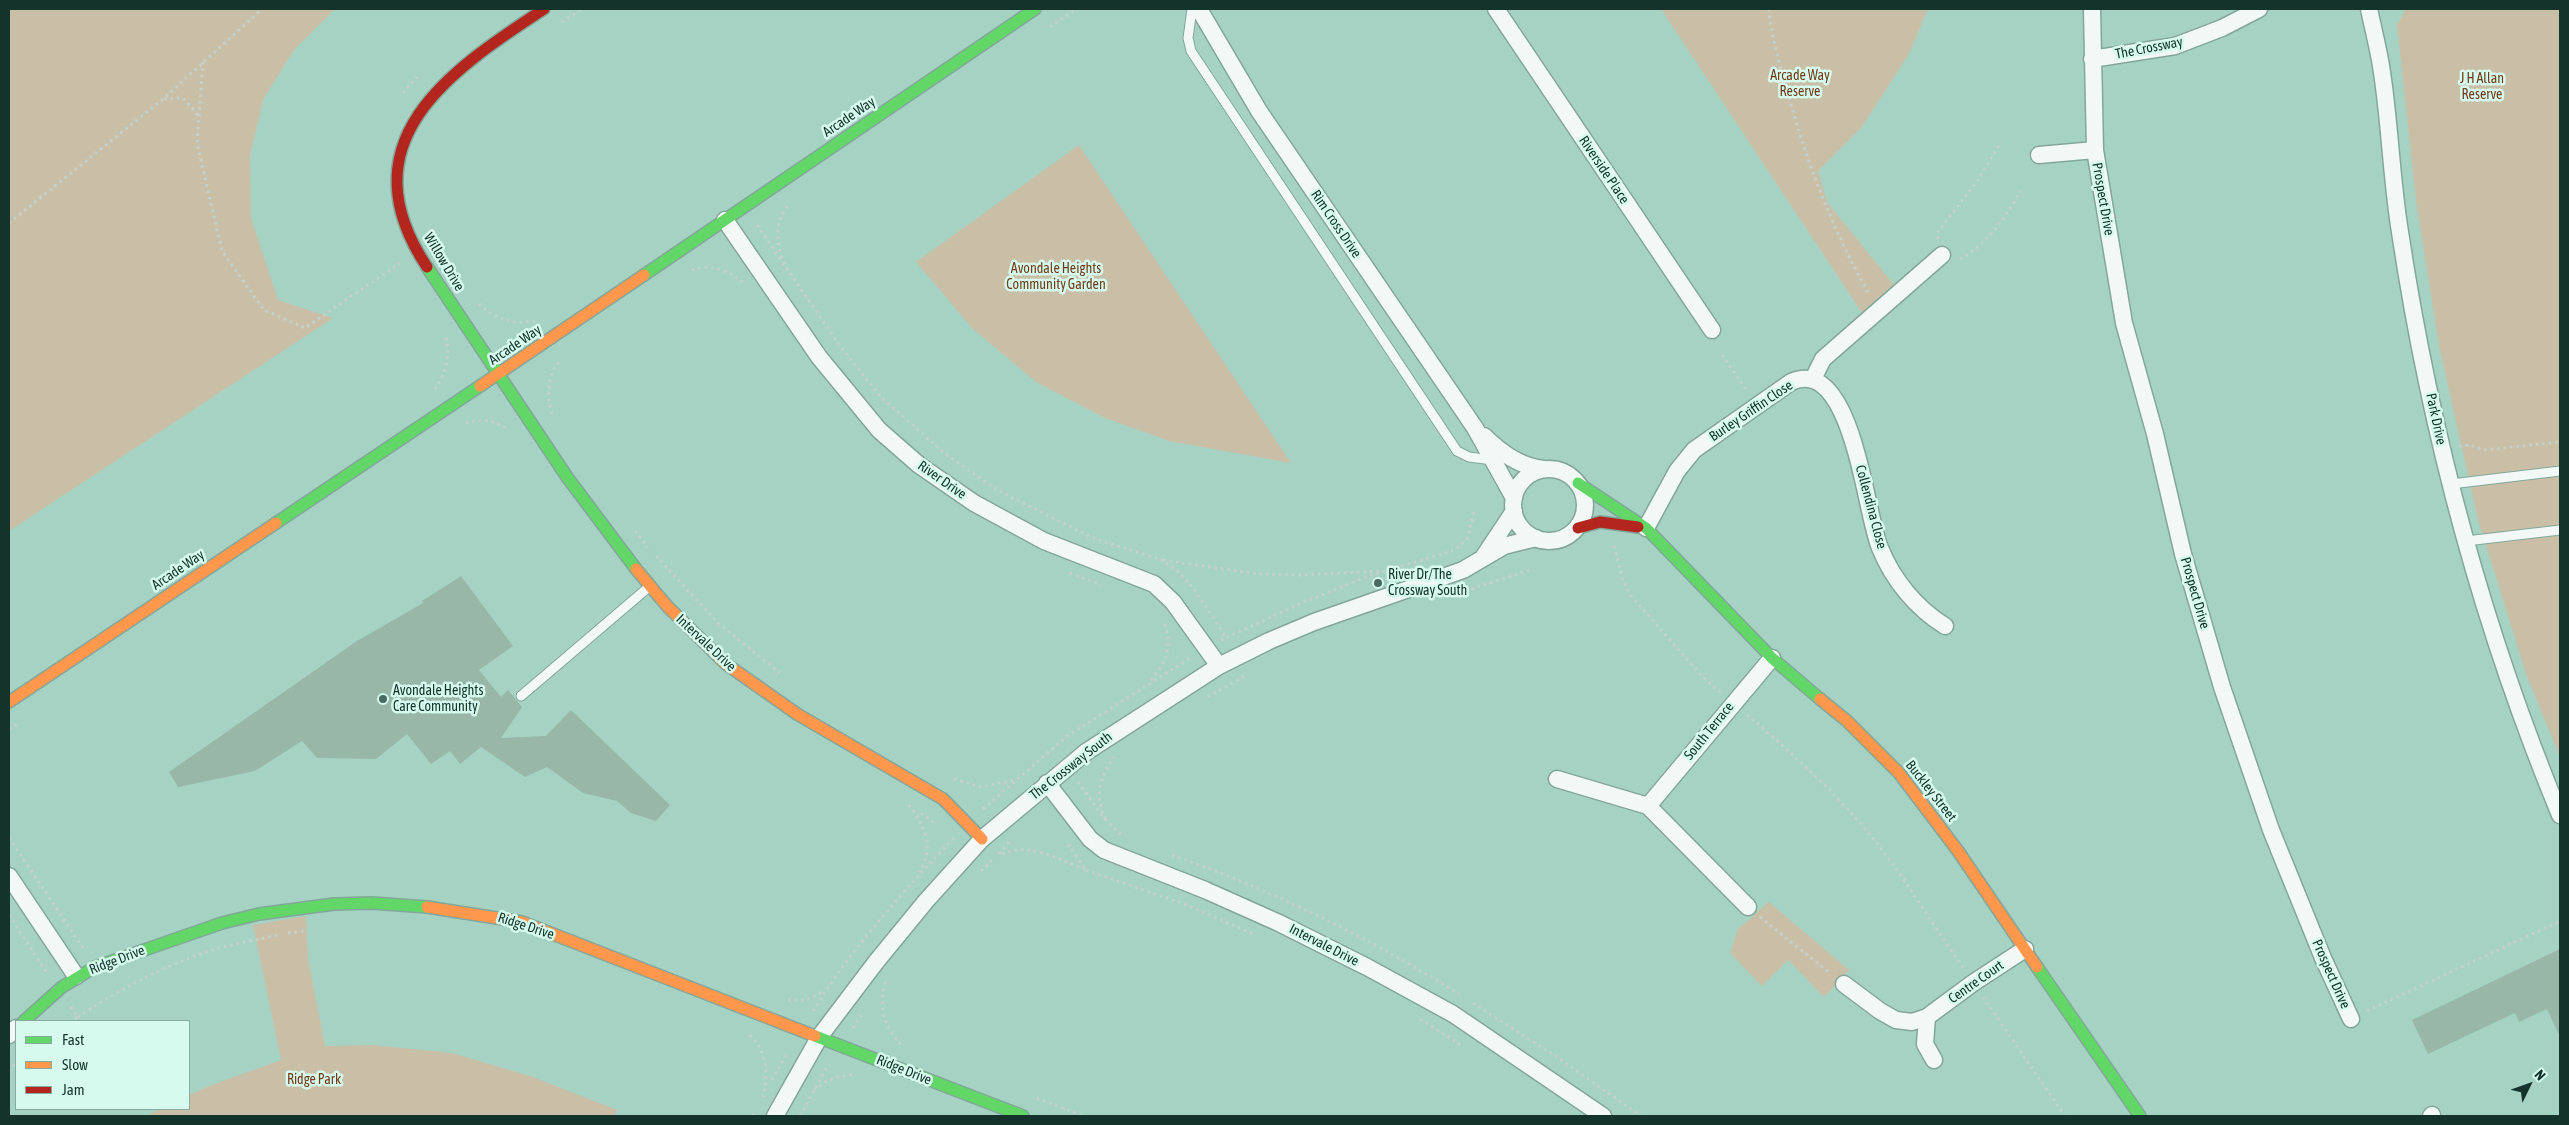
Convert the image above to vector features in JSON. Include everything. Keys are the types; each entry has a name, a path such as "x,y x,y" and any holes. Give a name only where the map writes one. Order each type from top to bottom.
{"street":[{"name":"Willow Drive","path":"497,375 417,252 406,225 396,180 404,145 414,118 431,95 459,66 544,9"},
{"name":"Arcade Way","path":"9,702 497,375 1035,9"},
{"name":"Riverside Place","path":"1496,9 1712,330"},
{"name":"Prospect Drive","path":"2092,9 2095,150 2124,323 2154,434 2183,554 2222,687 2271,830 2323,958 2351,1019"},
{"name":"The Crossway","path":"2092,59 2175,46 2222,28 2259,9"},
{"name":"Park Drive","path":"2369,9 2381,68 2401,240 2434,410 2451,484 2466,542 2502,660 2560,815"},
{"name":"Rim Cross Drive","path":"1197,11 1259,111 1475,428 1514,504"},
{"name":"Prospect Drive","path":"2039,155 2095,150"},
{"name":"River Drive","path":"725,220 819,357 886,436 919,465 983,508 1044,541 1154,584 1173,602 1219,666"},
{"name":"Burley Griffin Close","path":"1646,528 1677,470 1694,450 1791,382 1799,379 1813,379 1823,358 1942,255"},
{"name":"Intervale Drive","path":"497,375 567,477 624,555 667,606 726,664 798,714 943,799 982,839"},
{"name":"Collendina Close","path":"1813,379 1819,381 1834,398 1853,436 1879,548 1908,595 1920,608 1945,626"},
{"name":"Rim Cross Drive","path":"1475,428 1493,445 1519,464 1545,470"},
{"path":"1578,528 1584,517 1583,493 1578,482 1568,474 1557,470 1534,472 1518,487 1514,504 1522,527 1536,538 1558,540 1569,536 1578,528 1590,523 1609,522 1646,528"},
{"name":"Buckley Street","path":"1578,482 1646,528 1772,658 1847,721 1899,773 1958,851 2140,1116"},
{"name":"The Crossway South","path":"1482,560 1514,504"},
{"name":"The Crossway South","path":"775,1116 820,1036 926,901 982,839 1032,795 1068,767 1124,726 1219,666 1314,622 1464,570 1504,546 1536,538"},
{"name":"South Terrace","path":"1648,806 1772,658"},
{"path":"1557,779 1648,806 1748,907"},
{"name":"Intervale Drive","path":"1047,783 1090,839 1104,850 1213,893 1367,967 1453,1014 1603,1116"},
{"path":"9,876 76,976"},
{"name":"Ridge Drive","path":"25,1020 76,976 220,923 258,914 313,906 392,903 457,909 522,922 1023,1116"},
{"name":"Centre Court","path":"1844,984 1880,1012 1896,1020 1912,1022 1927,1017 1973,983 2026,949"},
{"path":"1927,1017 1925,1044 1934,1060"}],"lane":[{"path":"1197,11 1188,38 1192,51 1242,128 1457,450 1469,457 1493,460"},
{"path":"2451,484 2560,471"},
{"path":"2466,542 2560,530"},
{"path":"521,696 650,585"}],"path":[{"path":"9,223 163,98 262,9"},
{"path":"558,25 582,9"},
{"path":"1769,9 1772,41 1805,154 1840,243 1877,310"},
{"path":"203,62 197,143 222,251 264,310 305,328 417,252"},
{"path":"400,98 422,71"},
{"path":"163,98 183,98 198,115"},
{"path":"2001,142 1978,180 1937,234 1942,255 1959,260 1978,249 2006,217 2020,191"},
{"path":"783,263 777,242 778,226 781,214 791,201"},
{"path":"757,224 838,343 880,396 943,452 997,490 1095,539 1162,560 1259,574 1300,575 1386,571"},
{"path":"397,258 404,272"},
{"path":"686,272 710,267 724,270 747,285"},
{"path":"485,315 475,301 488,312 509,322 538,321"},
{"path":"432,392 448,364 449,348 443,329 453,344"},
{"path":"553,414 548,401 550,378 555,366 567,353"},
{"path":"1722,355 1751,396"},
{"path":"543,400 558,422"},
{"path":"461,424 474,420 487,420 498,422 513,433"},
{"path":"2456,446 2470,445 2484,450 2560,442"},
{"path":"1609,522 1616,533 1614,550 1622,578 1630,596 1701,675 1794,755 1842,802 1888,858 2064,1116"},
{"path":"630,524 653,553 718,623 786,678"},
{"path":"1162,560 1178,572 1194,589 1226,637"},
{"path":"1457,594 1530,570"},
{"path":"1148,683 1162,665 1167,652 1170,639 1164,621"},
{"path":"1203,700 1251,673"},
{"path":"1057,745 1068,767 1105,818 1100,805 1100,780 1115,756"},
{"path":"1100,766 1119,752"},
{"path":"954,784 947,777 981,787 992,787 1018,779 1032,795"},
{"path":"1060,799 1086,777"},
{"path":"975,803 982,810"},
{"path":"909,804 923,824 927,836 926,862 915,879"},
{"path":"979,873 1016,836"},
{"path":"9,838 90,958"},
{"path":"1064,838 1086,870"},
{"path":"997,856 1006,851 1030,850 1184,904 1264,939"},
{"path":"1748,907 1844,984"},
{"path":"2351,1019 2560,921"},
{"path":"78,1017 101,1002 158,971 219,948 313,929"},
{"path":"878,992 891,974"},
{"path":"885,982 881,1000 882,1014 892,1034 902,1046 894,1043"},
{"path":"798,1006 784,1000 806,1000 826,991"},
{"path":"806,1008 861,1030"},
{"path":"800,1116 812,1092 863,1013"},
{"path":"1418,1018 1464,1046"},
{"path":"755,1034 746,1030 764,1054 767,1066 763,1097"},
{"path":"809,1055 838,1066"},
{"path":"812,1092 832,1079 845,1075 862,1076 846,1069"},
{"path":"1029,1095 1083,1116"}],"green space":[{"path":"9,9 335,9 294,50 264,98 250,155 251,218 278,300 333,318 9,531"},
{"name":"Arcade Way Reserve","path":"1661,9 1928,9 1909,54 1861,128 1818,171 1827,202 1894,285 1862,313"},
{"name":"J H Allan Reserve","path":"2406,9 2560,9 2560,757 2526,674 2478,520 2439,346 2416,201 2397,25"},
{"name":"Avondale Heights Community Garden","path":"1079,145 1291,463 1169,441 1105,418 1036,382 973,329 916,262"},
{"path":"1769,902 1849,970 1824,997 1788,960 1762,986 1730,953 1738,929"},
{"name":"Ridge Park","path":"306,916 308,958 325,1046 372,1045 452,1053 533,1077 617,1110 614,1116 146,1116 158,1110 190,1110 190,1095 281,1060 253,925"}],"building":[{"name":"Avondale Heights Care Community","path":"461,576 513,646 479,670 501,697 508,690 522,707 501,738 546,736 571,710 670,805 656,821 631,813 617,801 583,793 547,767 525,777 481,747 460,764 450,751 431,764 407,734 376,759 317,758 302,741 255,771 178,787 169,772 357,641 423,603 422,601"},
{"path":"2560,949 2560,1037 2547,1009 2519,1022 2515,1013 2428,1054 2412,1020"}],"traffic: fast":[{"path":"644,275 1035,9"},
{"path":"427,267 567,477 636,569"},
{"path":"276,523 480,386"},
{"path":"1578,483 1646,528 1772,658 1820,699"},
{"path":"25,1020 62,987 95,967 222,923 259,914 334,904 372,903 427,907"},
{"path":"2037,967 2140,1116"},
{"path":"815,1036 1023,1116"}],"traffic: slow":[{"path":"480,386 644,275"},
{"path":"9,702 276,523"},
{"path":"636,569 667,606 726,664 797,714 943,799 982,839"},
{"path":"1820,699 1847,721 1899,773 1958,851 2037,967"},
{"path":"427,907 522,922 815,1036"}],"traffic: jam":[{"path":"427,267 404,223 397,183 402,147 419,114 443,85 474,58 544,9"},
{"path":"1578,528 1600,522 1638,527"}],"place":[{"name":"River Dr/The Crossway South","path":"1378,583"},
{"name":"Avondale Heights Care Community","path":"383,699"}]}
